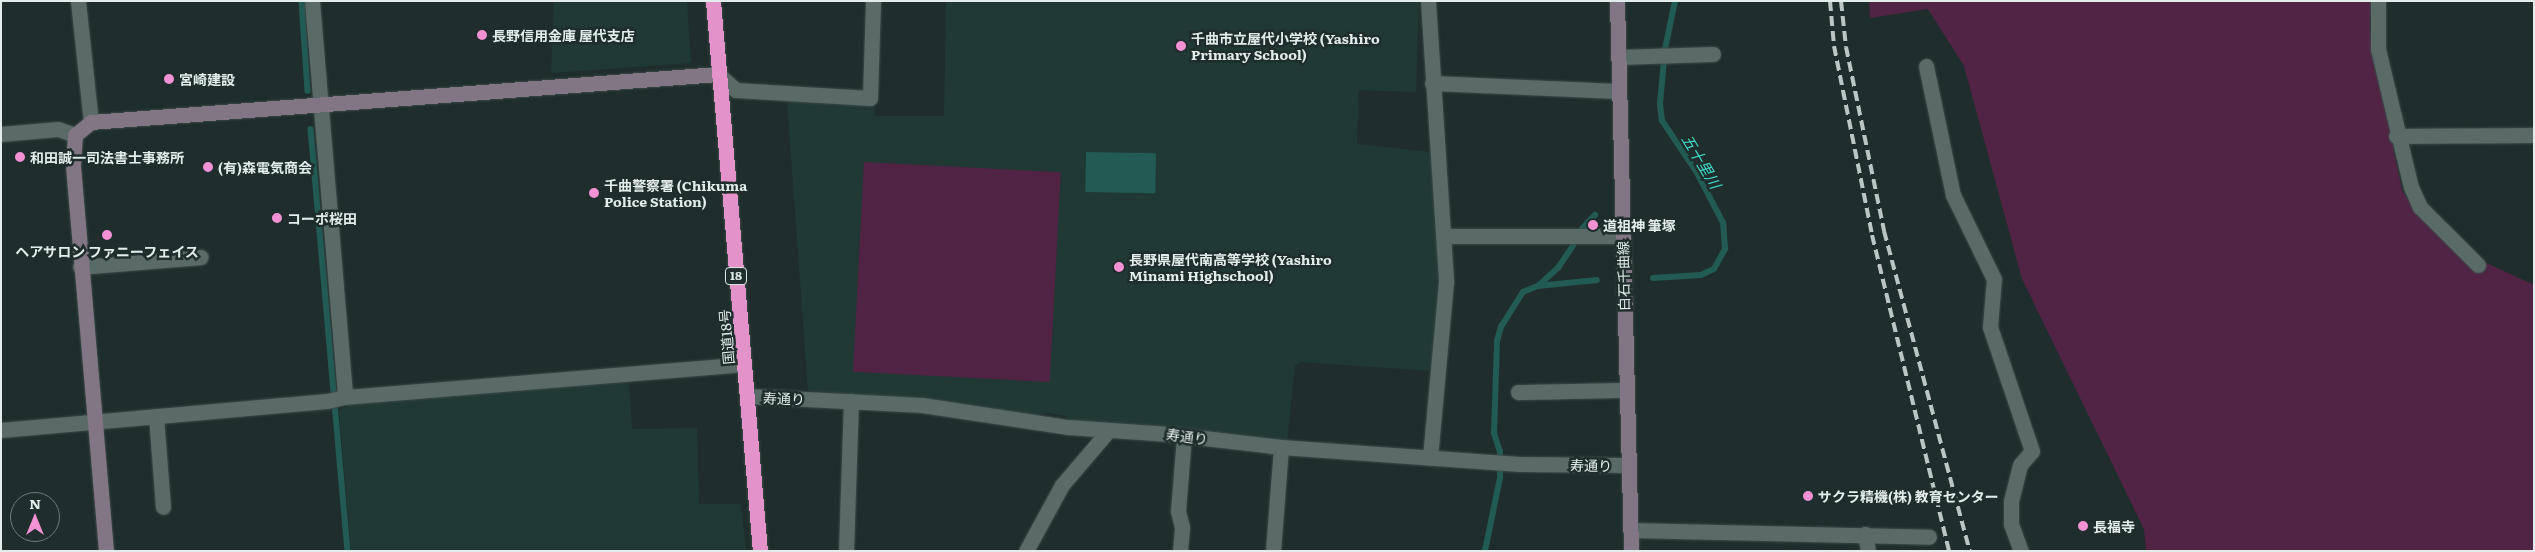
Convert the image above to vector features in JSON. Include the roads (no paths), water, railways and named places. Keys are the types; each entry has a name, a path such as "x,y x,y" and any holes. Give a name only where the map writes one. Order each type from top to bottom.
{"highway":[{"name":"国道18号","path":"713,1 760,551"}],"street":[{"path":"78,1 92,122"},
{"path":"312,1 338,398"},
{"path":"106,551 80,267 73,164 75,135 92,122 718,74 736,90 870,98 873,1"},
{"path":"1428,1 1443,236 1444,324 1438,353 1430,457"},
{"name":"白石千曲線","path":"1617,1 1625,390 1631,551"},
{"path":"2378,1 2378,49 2396,136 2411,188 2420,207 2478,265"},
{"path":"1618,57 1713,54"},
{"path":"1926,66 1953,195 1994,279 1990,328 2032,451 2020,465 2011,501 2011,524 2021,551"},
{"path":"1432,83 1618,91"},
{"path":"1,134 58,129 75,135"},
{"path":"2396,136 2534,135"},
{"path":"1443,236 1622,236"},
{"path":"80,267 201,257"},
{"path":"1,430 338,398 744,364"},
{"path":"1518,392 1625,390"},
{"name":"寿通り","path":"748,396 922,405 1109,430 1184,436 1281,448 1487,462 1627,465"},
{"path":"846,551 851,401"},
{"path":"156,416 163,508"},
{"path":"1026,551 1062,485 1109,430"},
{"path":"1180,551 1182,528 1178,511 1184,436"},
{"path":"1273,551 1281,448"},
{"path":"1630,530 1929,536"},
{"path":"1865,534 1868,551"}],"waterway":[{"path":"302,1 308,91"},
{"name":"五十里川","path":"1653,278 1701,275 1714,269 1725,249 1723,223 1697,173 1662,121 1660,104 1665,49 1675,1"},
{"path":"311,129 348,551"},
{"path":"1582,229 1595,215"},
{"path":"1538,286 1558,268 1573,246"},
{"name":"五十里川","path":"1485,551 1500,478 1500,452 1494,433 1497,341 1501,327 1523,292 1538,286 1597,280"}],"railway":[{"path":"1830,1 1834,46 1872,235 1949,551"},
{"path":"1841,1 1846,47 1884,231 1970,551"}],"place":[{"name":"長野信用金庫 屋代支店","path":"482,35"},
{"name":"千曲市立屋代小学校 (Yashiro Primary School)","path":"1181,46"},
{"name":"宮崎建設","path":"169,79"},
{"name":"和田誠一司法書士事務所","path":"20,157"},
{"name":"(有)森電気商会","path":"208,167"},
{"name":"千曲警察署 (Chikuma Police Station)","path":"594,193"},
{"name":"コーポ桜田","path":"277,218"},
{"name":"道祖神 筆塚","path":"1593,225"},
{"name":"ヘアサロン ファニーフェイス","path":"107,235"},
{"name":"長野県屋代南高等学校 (Yashiro Minami Highschool)","path":"1119,267"},
{"name":"サクラ精機(株) 教育センター","path":"1808,496"},
{"name":"長福寺","path":"2083,526"}]}
